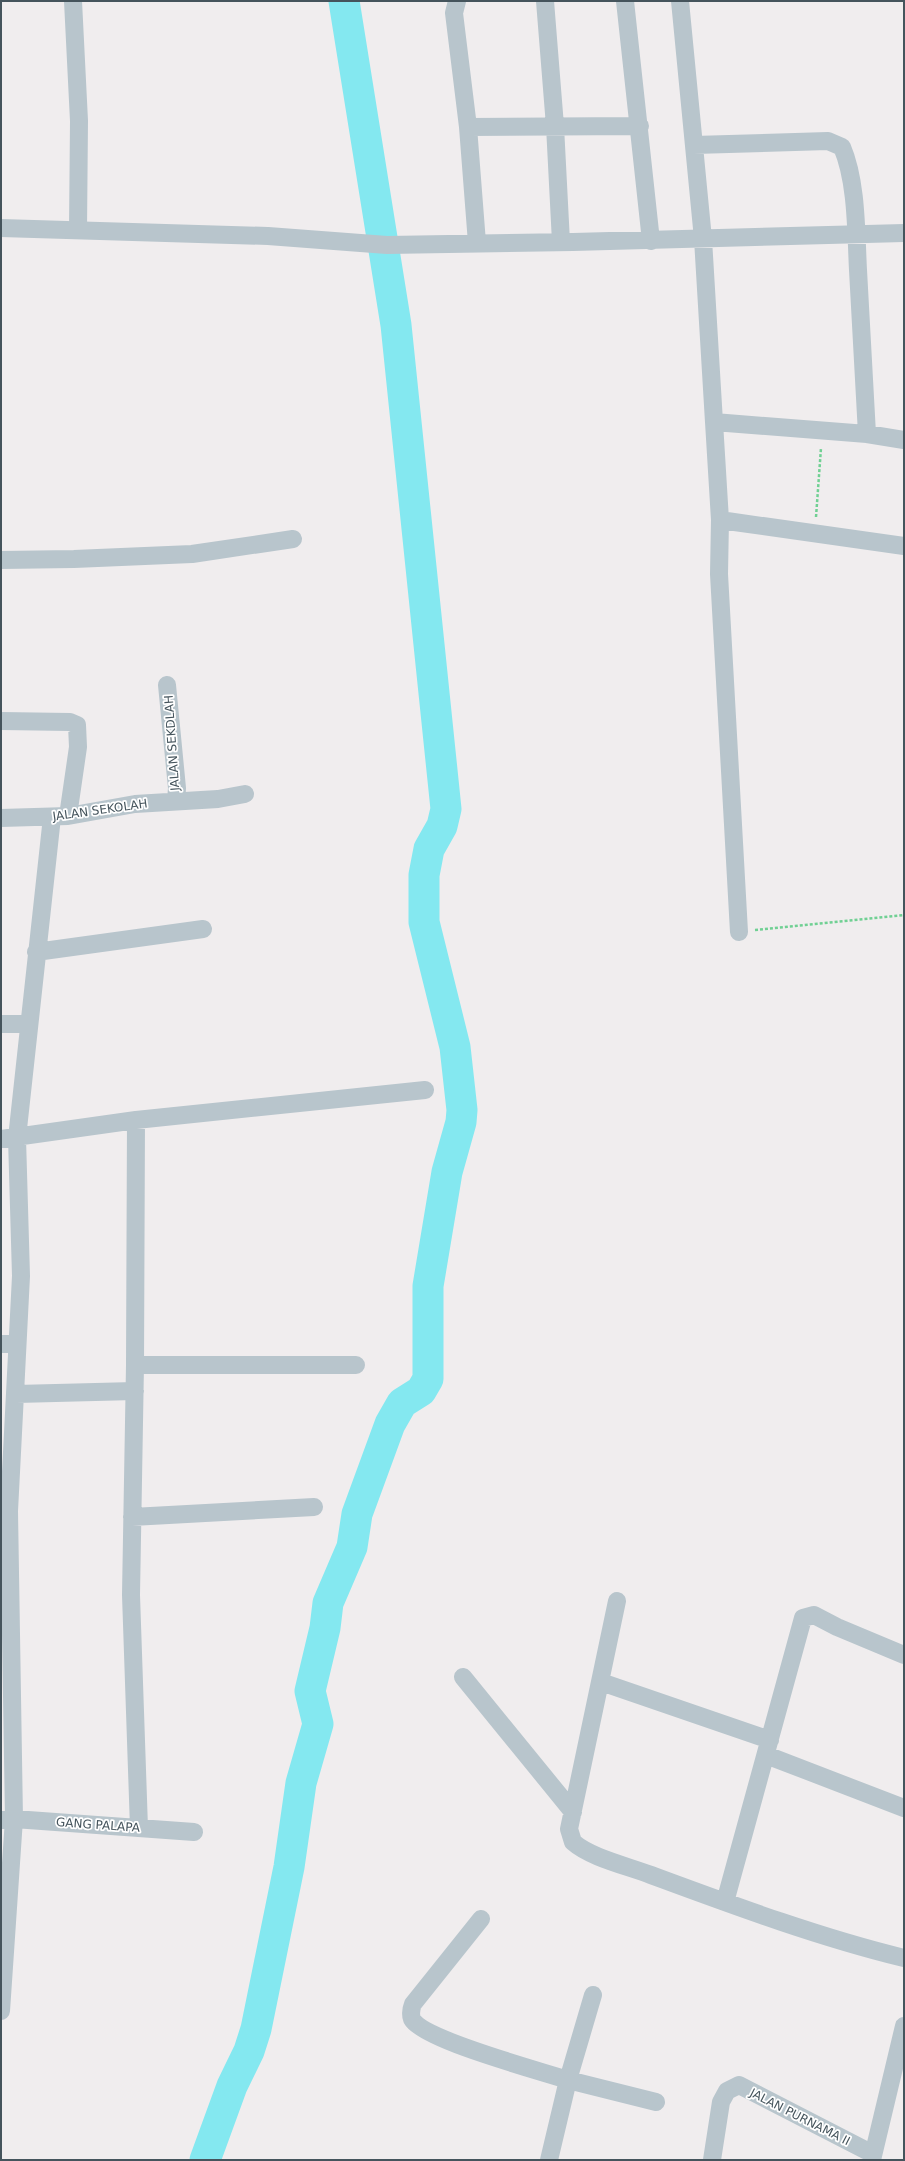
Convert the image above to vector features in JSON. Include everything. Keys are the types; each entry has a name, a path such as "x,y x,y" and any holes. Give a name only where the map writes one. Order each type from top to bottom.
{"street":[{"path":"73,1 79,121 78,230"},
{"path":"457,1 454,13 468,127 477,243"},
{"path":"544,1 555,126 561,242"},
{"path":"625,1 640,126 651,241"},
{"path":"680,1 703,239 720,520 719,574 738,932"},
{"path":"468,127 640,126"},
{"path":"694,145 828,140 842,147 846,156 857,236 867,434"},
{"path":"1,228 268,236 366,243 406,244 651,241 904,234"},
{"path":"714,422 867,434 904,440"},
{"path":"720,520 815,535 904,546"},
{"path":"1,560 74,560 192,554 293,539"},
{"name":"JALAN SEKDLAH","path":"168,685 177,788 176,801"},
{"path":"1,721 70,722 77,725 78,746 60,817 36,952 28,1024 9,1138 21,1276 9,1344 16,1394 5,1511 7,1820 1,2011"},
{"name":"JALAN SEKOLAH","path":"1,818 60,817 135,804 218,799 245,794"},
{"path":"36,952 203,929"},
{"path":"1,1024 28,1024"},
{"path":"9,1138 136,1120 425,1090"},
{"path":"136,1120 135,1391 131,1595 139,1828"},
{"path":"135,1365 356,1365"},
{"path":"16,1394 135,1391"},
{"path":"132,1517 314,1508"},
{"path":"617,1601 573,1812 570,1834 578,1846 726,1902 839,1942 904,1958"},
{"path":"726,1902 801,1621 806,1616 814,1615 837,1627 904,1655"},
{"path":"463,1677 573,1812"},
{"path":"601,1682 768,1748 904,1808"},
{"name":"GANG PALAPA","path":"7,1820 194,1832"},
{"path":"481,1919 413,2004 411,2012 413,2020 435,2035 474,2050 568,2080 656,2102"},
{"path":"549,2160 568,2080 593,1995"},
{"path":"872,2157 904,2026"},
{"name":"JALAN PURNAMA II","path":"712,2160 721,2102 727,2091 739,2086 872,2157"}],"path":[{"path":"815,535 822,431"},
{"path":"738,932 904,916"}],"waterway":[{"path":"205,2160 232,2086 249,2051 256,2029 289,1867 301,1783 318,1724 310,1691 325,1628 328,1603 352,1547 357,1514 390,1424 402,1403 421,1391 428,1379 428,1286 447,1172 461,1122 462,1110 455,1047 424,922 424,875 429,849 442,826 446,809 396,325 344,1"}]}
